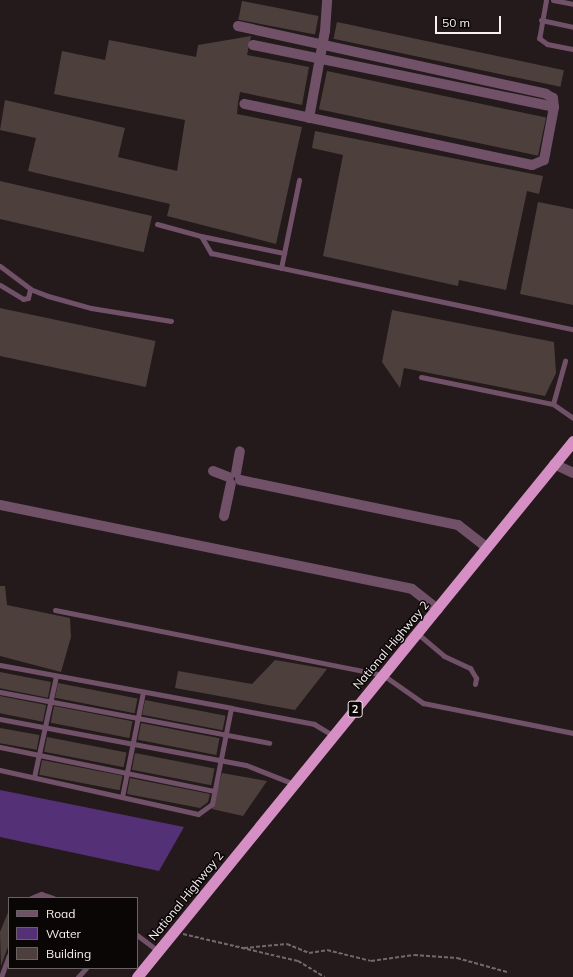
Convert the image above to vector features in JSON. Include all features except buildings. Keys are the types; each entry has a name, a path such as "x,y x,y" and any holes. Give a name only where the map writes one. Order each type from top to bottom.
{"highway":[{"name":"National Highway 2","path":"137,977 418,634 573,441"}],"street":[{"path":"309,118 323,46 326,0"},
{"path":"238,26 323,46 546,94 553,98 554,107 544,160 532,165 244,104"},
{"path":"253,45 321,56 554,107"},
{"path":"224,516 240,451"},
{"path":"554,464 573,473"},
{"path":"213,471 234,478 458,525 487,548"},
{"path":"0,505 412,589 438,609"}],"lane":[{"path":"546,0 538,35 542,41 573,49"},
{"path":"553,0 573,4"},
{"path":"541,20 573,27"},
{"path":"281,268 300,180"},
{"path":"157,224 202,236 284,253"},
{"path":"202,236 211,253 573,329"},
{"path":"0,266 30,290 86,307 171,321"},
{"path":"0,285 23,299 28,298 30,290"},
{"path":"553,404 565,361"},
{"path":"421,377 553,404 573,418"},
{"path":"55,610 383,675 422,703 573,733"},
{"path":"418,634 444,656 470,668 476,678 475,684"},
{"path":"0,665 314,724 334,736"},
{"path":"34,777 56,676"},
{"path":"0,692 269,744"},
{"path":"122,797 134,744 142,692"},
{"path":"0,770 198,814 212,804 231,708"},
{"path":"0,719 220,760 270,772 294,784"},
{"path":"0,747 128,771 214,790"},
{"path":"34,897 41,894 50,897"},
{"path":"138,937 158,951"},
{"path":"1,977 8,958"},
{"path":"78,977 85,969"}],"path":[{"path":"174,932 298,961 325,977"},
{"path":"244,948 287,944 309,953 327,950 371,961 414,955 457,958 507,972"}],"water":[{"path":"0,790 184,827 159,871 0,837"}]}
